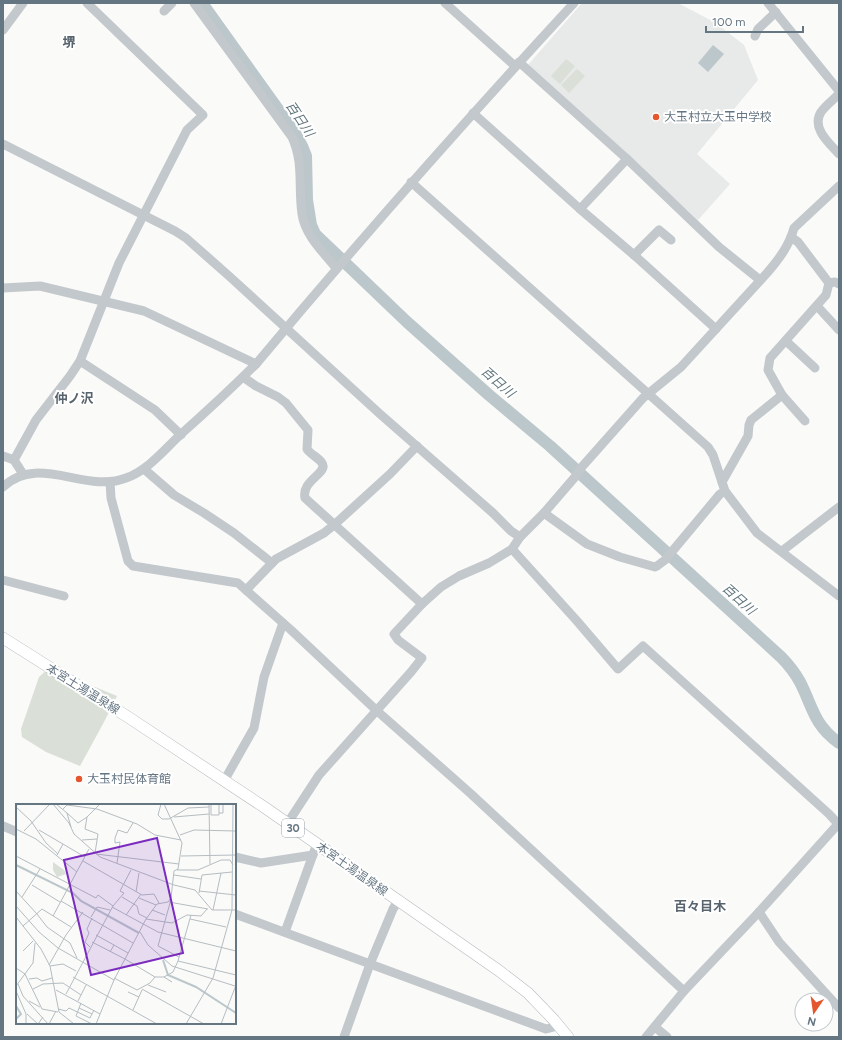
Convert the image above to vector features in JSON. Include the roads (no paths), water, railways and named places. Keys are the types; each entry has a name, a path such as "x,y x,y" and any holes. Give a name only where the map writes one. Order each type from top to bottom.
{"main road":[{"name":"本宮土湯温泉線","path":"3,638 128,717 224,781 287,824 316,850 398,901 498,970 528,993 554,1020 561,1032"}],"street":[{"path":"3,30 23,3"},
{"path":"14,460 36,420 80,361 119,263 187,130 203,115 87,3"},
{"path":"164,11 172,3"},
{"path":"194,3 292,137 300,162 302,214 307,229 315,242 338,267"},
{"path":"445,3 627,159 719,247 760,280"},
{"path":"3,487 16,477 32,472 42,472 85,480 110,482 126,478 144,469 256,364 411,182 574,3"},
{"path":"768,3 839,93 822,111 818,123 823,137 839,154"},
{"path":"755,36 758,29 776,12"},
{"path":"473,113 716,330"},
{"path":"3,144 175,231 186,238 520,537"},
{"path":"580,209 627,159"},
{"path":"411,182 708,447 713,456 725,491 757,533 839,596"},
{"path":"287,824 319,775 422,658 398,640 394,634 422,604 441,587 459,576 489,563 512,549 520,537 544,513 580,469 648,394 681,367 781,257 794,228 839,186"},
{"path":"634,256 659,230 672,240"},
{"path":"791,237 798,242 829,282"},
{"path":"829,282 839,284"},
{"path":"805,421 782,395 770,373 768,365 770,358 826,295 829,282"},
{"path":"3,288 40,286 144,312 256,364"},
{"path":"817,306 839,330"},
{"path":"786,341 815,368"},
{"path":"80,361 154,410 181,435"},
{"path":"243,377 256,386 283,400 306,427 308,433 306,447 322,462 323,465 319,473 305,488 305,498 422,604"},
{"path":"722,482 748,436 751,420 782,395"},
{"path":"246,590 276,559 324,533 334,525 390,474 417,446"},
{"path":"3,456 14,460 23,474"},
{"path":"144,469 174,495 234,533 272,563"},
{"path":"110,482 111,498 128,561 133,566 238,583 376,710 470,793 684,991"},
{"path":"544,513 587,544 620,557 655,567 668,556 720,494 725,491"},
{"path":"782,551 839,507"},
{"path":"512,549 618,669 643,646 839,824 759,912 684,991 646,1037"},
{"path":"3,580 64,596"},
{"path":"224,781 254,728 264,677 283,623"},
{"path":"3,826 16,832"},
{"path":"236,858 261,862 316,850"},
{"path":"285,932 316,850"},
{"path":"344,1037 370,964 393,909 398,901"},
{"path":"759,912 779,942 839,1008"},
{"path":"236,914 546,1029 561,1032"},
{"path":"655,1027 667,1037"}],"waterway":[{"name":"百日川","path":"202,3 295,133 302,146 306,156 307,200 311,225 315,234 407,322 489,395 550,446 781,657 800,682 819,722 830,736 839,743"}],"place":[{"name":"大玉村立大玉中学校","path":"656,117"},
{"name":"大玉村民体育館","path":"79,779"}],"district":[{"name":"堺","path":"69,42"},
{"name":"仲ノ沢","path":"74,398"},
{"name":"百々目木","path":"700,906"}]}
